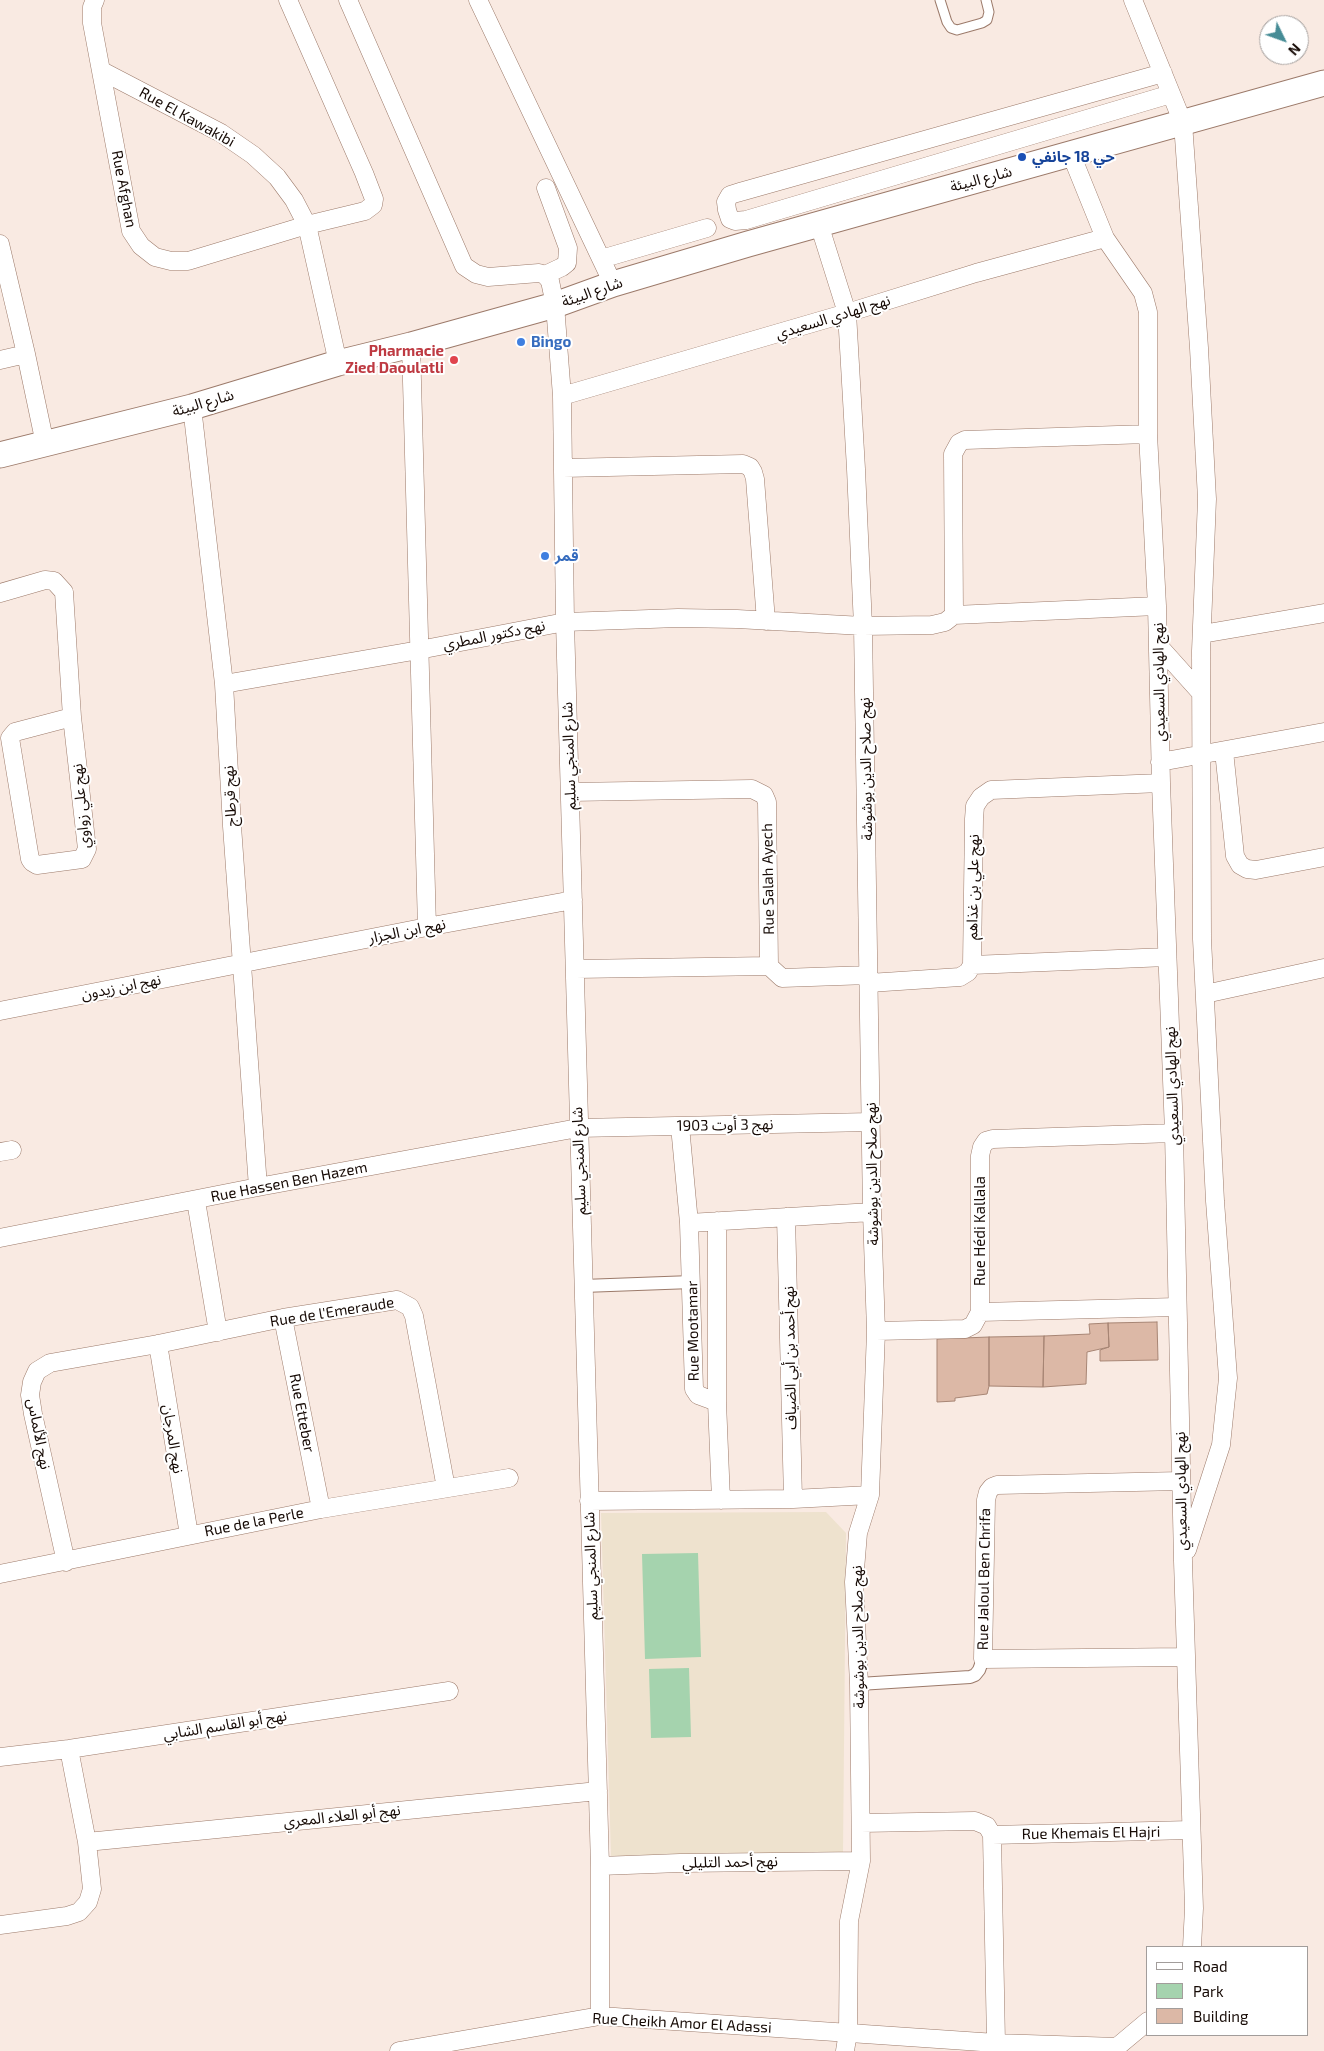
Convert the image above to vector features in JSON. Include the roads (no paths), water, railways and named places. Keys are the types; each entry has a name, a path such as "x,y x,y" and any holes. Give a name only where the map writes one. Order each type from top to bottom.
{"main road":[{"name":"شارع البيئة","path":"0,455 192,407 338,363 411,345 554,305 613,284 819,224 1324,83"}],"street":[{"name":"Rue Afghan","path":"95,0 92,7 92,23 131,231 141,246 155,257 171,261 188,261 307,226 365,212 373,205 374,199 364,172 288,0"},
{"path":"348,0 464,266 476,274 488,278 539,273 544,275 562,268 567,263 568,248 546,188"},
{"path":"478,0 613,284"},
{"path":"1133,0 1183,123 1199,348 1207,499 1201,693 1202,939 1215,1201 1228,1378 1221,1444 1205,1499 1183,1560"},
{"name":"Rue El Kawakibi","path":"102,72 221,133 253,155 277,177 294,200 307,226 338,363"},
{"path":"1163,73 730,195 726,202 727,210 730,219 735,221 746,220 1171,94"},
{"name":"نهج الهادي السعيدي","path":"1071,154 1105,238 1143,293 1148,312 1148,434 1157,606 1160,762 1174,1133 1183,1560 1190,1830 1194,1908 1192,1946"},
{"name":"نهج صلاح الدين بوشوشة","path":"819,224 847,313 863,626 872,1212 876,1331 870,1495 858,1533 854,1582 859,1684 861,1861 849,1921 848,2032 845,2051"},
{"path":"600,259 707,228"},
{"name":"نهج الهادي السعيدي","path":"562,396 847,313 976,273 1105,238"},
{"path":"0,244 45,444"},
{"name":"شارع المنجي سليم","path":"544,275 550,281 554,305 562,396 565,622 576,969 578,1128 600,1866 600,2016"},
{"path":"411,345 427,927"},
{"path":"0,360 26,354"},
{"name":"نهج قرطاج","path":"192,407 224,684 241,964 258,1187"},
{"path":"1148,434 965,440 959,443 953,454 954,615 1157,606"},
{"path":"562,468 743,464 750,467 755,479 766,622"},
{"name":"نهج علي زواوي","path":"0,593 45,580 54,580 64,592 72,717 87,849 82,859 37,865 30,859 10,738 15,732 72,717"},
{"path":"1202,634 1324,614"},
{"name":"نهج دكتور المطري","path":"224,684 565,622 678,618 737,619 863,626 932,625 945,622 954,615"},
{"path":"1158,645 1201,693"},
{"path":"1160,762 1324,732"},
{"path":"1224,751 1235,856 1240,865 1246,869 1256,870 1324,857"},
{"name":"نهج علي بن غذاهم","path":"972,965 974,819 975,806 981,796 991,790 1161,783"},
{"name":"Rue Salah Ayech","path":"570,792 752,789 764,795 767,802 769,966"},
{"name":"نهج ابن الجزار","path":"241,964 574,900"},
{"path":"576,969 769,966 782,978 960,978 968,972 972,965 1167,957"},
{"name":"نهج ابن زيدون","path":"0,1011 241,964"},
{"path":"1205,994 1324,968"},
{"name":"نهج 3 أوت 1903","path":"578,1128 871,1122"},
{"name":"Rue Mootamar","path":"680,1126 689,1223 694,1389 698,1395 717,1402 717,1221"},
{"name":"Rue Hassen Ben Hazem","path":"0,1238 196,1201 258,1187 578,1128"},
{"name":"Rue Hédi Kallala","path":"980,1312 980,1156 986,1141 993,1139 1174,1133"},
{"path":"196,1201 218,1332"},
{"path":"689,1223 872,1212"},
{"name":"نهج أحمد بن أبي الضياف","path":"786,1217 793,1499"},
{"path":"583,1286 692,1282"},
{"name":"Rue de l'Emeraude","path":"218,1332 283,1318 397,1300 410,1307 414,1316 446,1488"},
{"path":"876,1331 965,1329 973,1325 980,1312 1177,1306"},
{"name":"Rue Etteber","path":"283,1318 321,1509"},
{"name":"نهج الألماس","path":"66,1562 30,1395 32,1382 37,1371 50,1363 218,1332"},
{"name":"نهج المرجان","path":"158,1344 188,1535"},
{"path":"717,1402 721,1500"},
{"name":"Rue de la Perle","path":"0,1574 321,1509 509,1478"},
{"name":"Rue Jaloul Ben Chrifa","path":"1181,1481 996,1485 992,1487 988,1492 986,1500 983,1659 1186,1657"},
{"path":"590,1502 793,1499 870,1495"},
{"path":"859,1684 970,1677 979,1670 983,1659"},
{"name":"نهج أبو القاسم الشابي","path":"0,1757 69,1749 449,1691"},
{"path":"0,1925 67,1916 79,1912 88,1902 92,1889 87,1842 69,1749"},
{"name":"نهج أبو العلاء المعري","path":"87,1842 598,1791"},
{"path":"861,1823 975,1821 987,1826 992,1835 996,2042"},
{"name":"Rue Khemais El Hajri","path":"992,1835 1190,1830"},
{"name":"نهج أحمد التليلي","path":"600,1866 861,1861"},
{"name":"Rue Cheikh Amor El Adassi","path":"399,2051 497,2042 600,2016 848,2032"},
{"path":"848,2032 1117,2049 1146,2023"}],"lane":[{"path":"940,0 947,22 951,28 957,30 987,20 989,12 986,0"}],"place":[{"name":"حي 18 جانفي","path":"1022,157"},
{"name":"Bingo","path":"521,342"},
{"name":"Pharmacie Zied Daoulatli","path":"454,360"},
{"name":"قمر","path":"545,556"}]}
